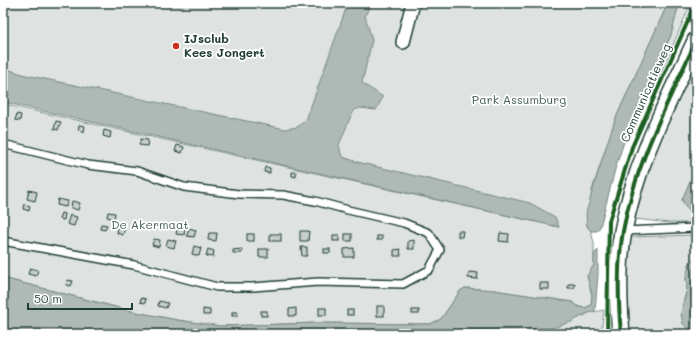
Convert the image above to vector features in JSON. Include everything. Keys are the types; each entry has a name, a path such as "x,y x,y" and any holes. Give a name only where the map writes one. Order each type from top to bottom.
{"street":[{"path":"403,42 413,3"},
{"name":"Communicatieweg","path":"621,334 619,275 623,231 634,187 649,145 696,41"}],"lane":[{"path":"3,144 88,165 137,171 184,187 239,194 283,195 315,201 410,225 429,233 440,250 429,270 402,284 318,282 253,287 217,287 134,265 3,241"},
{"path":"623,231 696,228"}],"green space":[{"path":"3,3 668,3 615,120 592,190 587,226 591,231 594,243 594,265 587,276 592,295 591,305 585,308 579,307 572,302 494,290 465,288 460,291 441,319 430,324 316,323 220,326 177,320 131,311 3,278 3,104 559,227 345,158 340,154 3,89"},
{"path":"679,3 689,3 689,8 653,91 641,100 671,35"},
{"path":"696,58 696,167 682,200 688,209 696,209 696,223 669,223 635,219 645,182 656,150"},
{"path":"696,235 696,256 686,278 687,289 682,306 686,327 695,330 695,334 629,334 627,278 631,237"},
{"path":"604,310 601,334 258,334 450,329 584,316 588,313"}],"shaded area":[{"path":"348,3 371,3 365,16 372,40 362,83 383,97 376,110 360,108 353,111 339,145 341,154 345,158 357,162 530,203 555,217 559,227 3,102 3,68 26,75 285,129 297,127 306,120"},
{"path":"668,3 679,4 671,35 626,136 616,166 600,227 597,231 591,231 587,226 586,213 615,120"},
{"path":"696,167 696,209 688,210 682,200"},
{"path":"598,250 598,275 595,311 571,322 552,328 259,334 3,334 3,278 131,311 177,320 220,326 316,323 430,324 441,319 460,291 465,288 494,290 572,302 579,307 585,308 591,305 592,295 587,276 594,265 594,254"},
{"path":"696,256 695,330 686,327 683,324 681,314 687,289 686,278 689,264"}],"building":[{"path":"17,114 21,115 20,121 15,120"},
{"path":"56,121 61,122 58,130 54,129"},
{"path":"79,125 85,126 84,132 78,130"},
{"path":"104,130 111,132 110,138 103,136"},
{"path":"141,139 148,140 147,146 139,145"},
{"path":"177,145 184,147 182,153 175,151"},
{"path":"265,167 270,168 270,173 264,172"},
{"path":"292,172 296,172 296,177 292,176"},
{"path":"3,182 7,183 5,192 3,191"},
{"path":"29,190 37,192 35,201 27,199"},
{"path":"58,199 68,201 66,207 57,205"},
{"path":"72,201 80,203 78,210 71,208"},
{"path":"24,204 30,206 29,211 23,209"},
{"path":"108,212 115,213 114,219 107,217"},
{"path":"61,213 65,214 64,220 59,219"},
{"path":"70,215 77,217 74,226 67,224"},
{"path":"101,224 107,225 105,230 100,229"},
{"path":"118,226 125,227 123,235 117,233"},
{"path":"178,226 185,228 184,235 176,234"},
{"path":"189,228 196,230 194,237 187,236"},
{"path":"300,231 309,231 308,241 300,241"},
{"path":"458,231 463,231 462,237 458,237"},
{"path":"209,233 217,233 216,241 208,240"},
{"path":"500,233 509,234 508,242 499,241"},
{"path":"247,234 254,234 254,241 247,241"},
{"path":"270,234 281,234 281,241 270,241"},
{"path":"345,234 352,234 352,241 345,241"},
{"path":"333,235 339,235 339,241 333,241"},
{"path":"377,236 382,236 382,240 377,240"},
{"path":"154,239 160,240 159,247 152,245"},
{"path":"168,239 176,241 174,248 166,246"},
{"path":"414,240 414,249 408,249 408,241"},
{"path":"194,246 201,248 199,256 192,254"},
{"path":"301,247 307,247 307,256 302,256"},
{"path":"354,248 354,257 344,257 344,249"},
{"path":"208,249 214,251 213,257 206,256"},
{"path":"242,249 242,253 233,253 233,250"},
{"path":"259,249 268,249 268,257 259,257"},
{"path":"324,249 330,249 330,253 324,253"},
{"path":"400,249 401,256 394,256 394,250"},
{"path":"30,268 38,270 36,276 28,274"},
{"path":"469,272 478,273 477,279 468,278"},
{"path":"67,280 73,281 71,286 66,285"},
{"path":"540,283 549,283 549,289 540,289"},
{"path":"568,284 575,284 574,288 568,288"},
{"path":"141,298 146,299 145,303 140,302"},
{"path":"159,301 168,303 166,308 158,306"},
{"path":"377,306 384,306 384,316 377,316"},
{"path":"296,308 296,316 289,316 289,309"},
{"path":"319,308 326,308 326,315 319,315"},
{"path":"203,309 210,310 210,315 203,315"},
{"path":"347,310 353,310 353,315 347,315"},
{"path":"412,310 419,310 419,314 412,314"},
{"path":"261,311 267,311 267,316 261,316"},
{"path":"232,312 237,312 237,316 232,316"}],"cycle path":[{"path":"607,334 609,221 632,147 692,12 694,3"},
{"path":"621,334 619,269 621,244 628,206 644,158 664,110 696,41"}],"place":[{"name":"IJsclub Kees Jongert","path":"176,46"}],"park label":[{"name":"Park Assumburg","path":"519,100"},
{"name":"De Akermaat","path":"150,225"}]}
